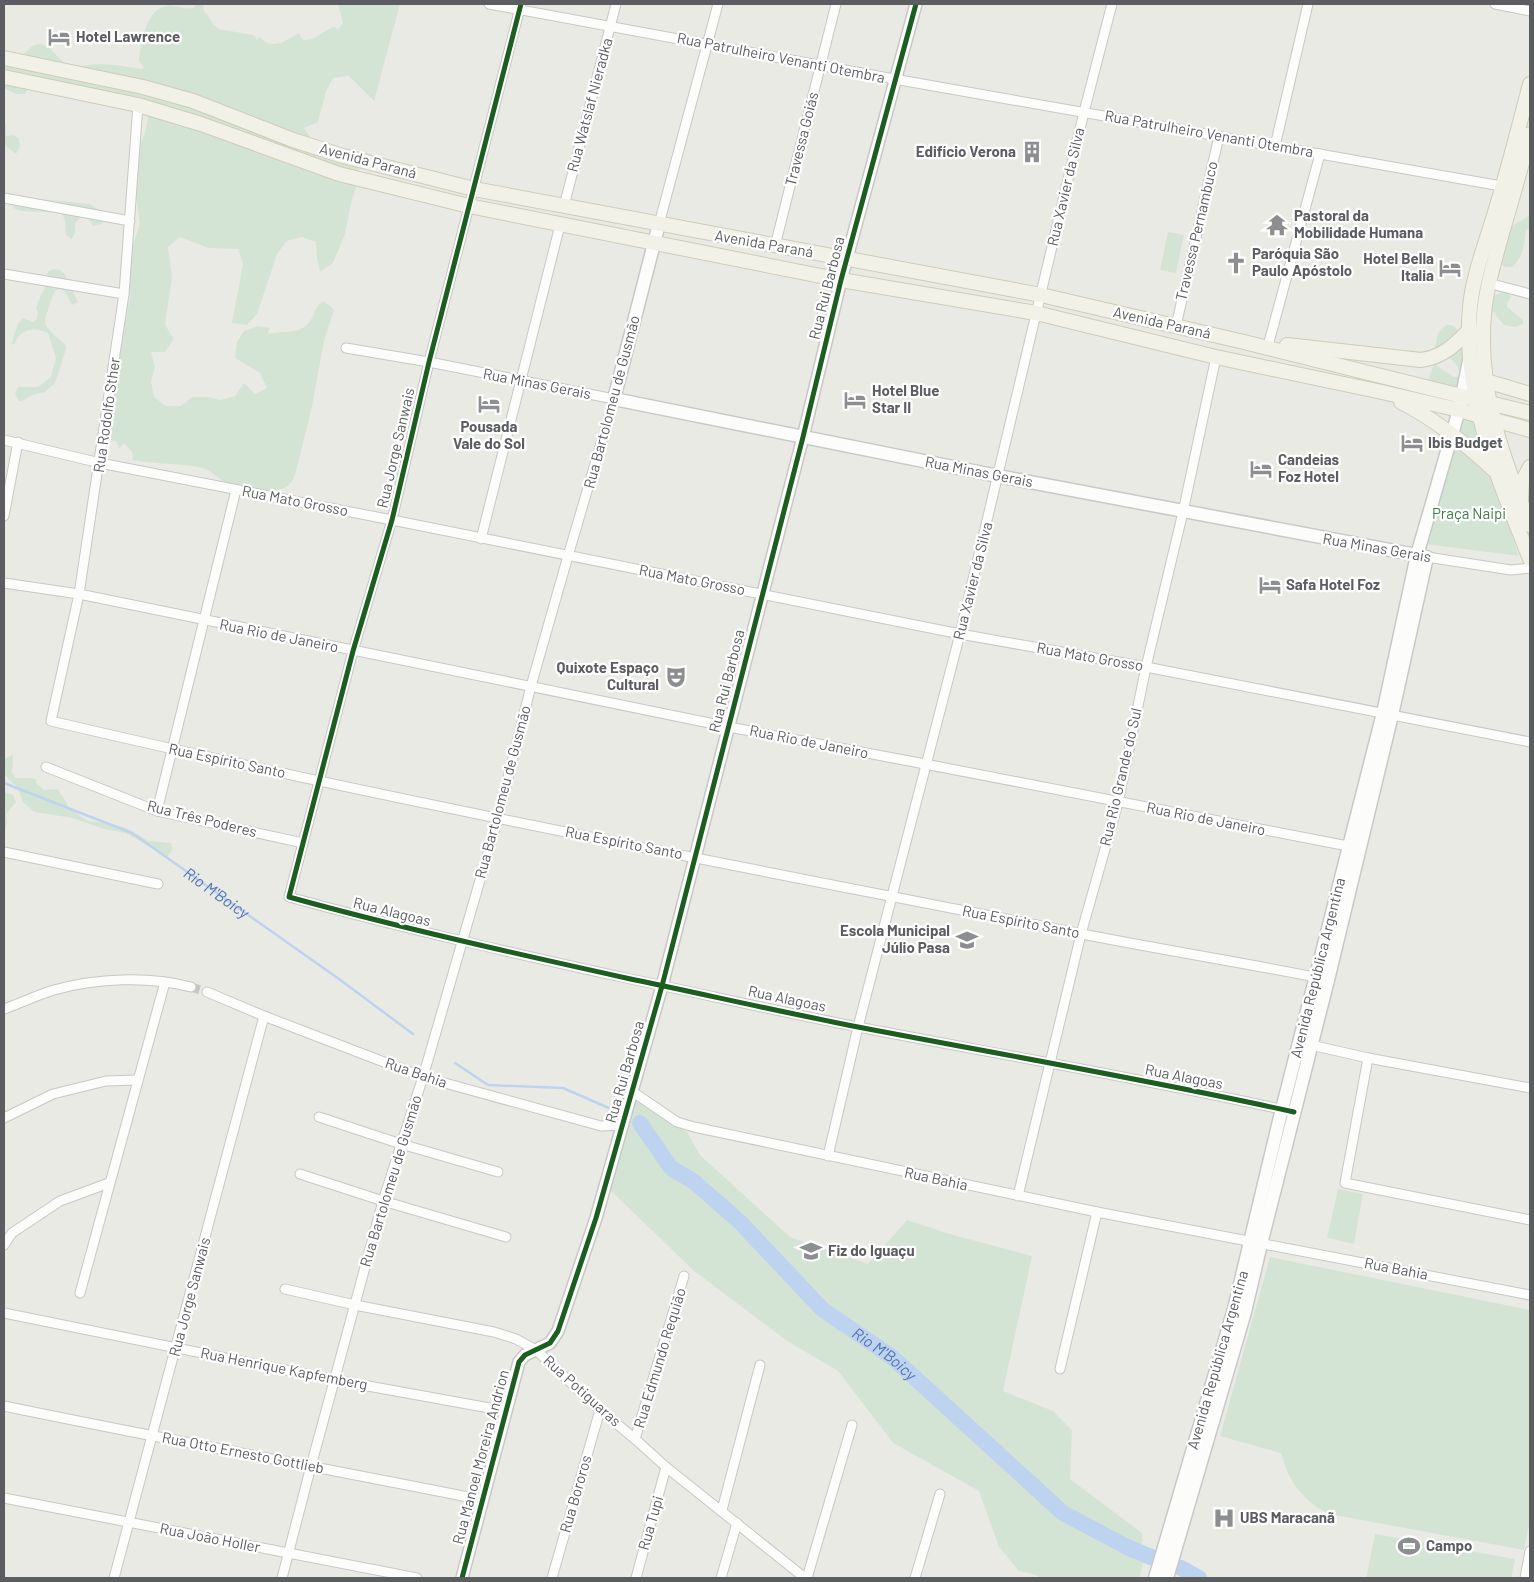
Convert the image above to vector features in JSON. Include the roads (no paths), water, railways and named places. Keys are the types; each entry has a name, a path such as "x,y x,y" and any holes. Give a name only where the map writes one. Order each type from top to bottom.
{"main road":[{"name":"Avenida Paraná","path":"4,58 143,86 193,102 318,148 474,189 1041,295 1244,342 1530,413"},
{"name":"Avenida Paraná","path":"4,78 138,105 201,124 339,174 469,206 841,280 1036,313 1216,357 1459,410 1530,430"},
{"name":"Avenida República Argentina","path":"1530,84 1488,283 1483,343 1486,381 1493,420 1502,452 1530,525"},
{"name":"Avenida República Argentina","path":"1155,1578 1255,1242 1387,714 1422,556 1452,434 1459,410 1468,397 1470,307 1475,280 1530,134"},
{"name":"Rua Bartolomeu de Gusmão","path":"614,399 659,224"},
{"path":"1244,342 1269,342 1421,360 1432,359 1445,353 1470,329"},
{"path":"1486,381 1530,394"},
{"path":"1382,392 1421,412 1452,434 1495,471"},
{"path":"1468,397 1478,416 1495,471 1530,559"},
{"name":"Rua Minas Gerais","path":"614,399 1183,512 1422,556"},
{"path":"1521,503 1522,482 1530,467"},
{"name":"Avenida República Argentina","path":"1288,1111 1311,1045 1322,979"},
{"name":"Avenida República Argentina","path":"1167,1578 1245,1312 1255,1242"}],"street":[{"name":"Rua Patrulheiro Venanti Otembra","path":"489,4 521,7 611,26 894,79 1509,187"},
{"name":"Rua Watslaf Nieradka","path":"564,206 616,4"},
{"name":"Rua Bartolomeu de Gusmão","path":"659,224 718,4"},
{"name":"Travessa Goiás","path":"775,246 836,4"},
{"name":"Rua Rui Barbosa","path":"536,1350 550,1342 558,1331 596,1218 662,986 803,437 841,280 894,79 916,4"},
{"name":"Rua Xavier da Silva","path":"828,1156 858,1027 960,634 1084,112 1112,4"},
{"path":"1275,146 1308,4"},
{"path":"1495,4 1530,10"},
{"name":"Rua Jorge Sanwais","path":"290,898 353,651 392,520 429,362 521,7"},
{"name":"Rua Rodolfo Sther","path":"51,721 79,594 124,294 138,105"},
{"name":"Travessa Pernambuco","path":"1176,326 1219,136"},
{"path":"1269,342 1320,154"},
{"path":"4,198 130,221"},
{"path":"481,539 560,225"},
{"path":"4,274 124,294"},
{"path":"1488,283 1530,294"},
{"name":"Rua Minas Gerais","path":"346,348 429,362 519,382 614,399"},
{"name":"Rua Rio Grande do Sul","path":"1018,1196 1081,934 1118,802 1216,357"},
{"name":"Rua Bartolomeu de Gusmão","path":"282,1578 383,1201 423,1077 498,818 531,686 614,399"},
{"name":"Rua Mato Grosso","path":"4,440 100,463 960,634 1530,742"},
{"path":"4,516 18,442"},
{"path":"157,811 236,490"},
{"name":"Rua Minas Gerais","path":"1422,556 1511,570 1530,568"},
{"name":"Rua Rio de Janeiro","path":"4,583 79,594 729,727 1354,848"},
{"name":"Rua Espírito Santo","path":"51,721 172,750 498,818 1081,934 1322,979"},
{"name":"Rua Três Poderes","path":"46,767 157,811 303,843"},
{"path":"4,852 158,884"},
{"name":"Rua Alagoas","path":"290,898 377,922 662,986 858,1027 1050,1062 1288,1111"},
{"path":"4,1009 55,990 94,983 132,979 191,987"},
{"path":"80,1293 165,982"},
{"name":"Rua Bahia","path":"207,992 423,1077 471,1092 600,1126 622,1126"},
{"name":"Rua Jorge Sanwais","path":"114,1578 177,1348 264,1016"},
{"path":"1311,1045 1368,1058 1530,1088"},
{"path":"1368,1058 1344,1184 1530,1220"},
{"path":"4,1118 53,1094 106,1081 137,1080"},
{"name":"Rua Bahia","path":"632,1092 677,1122 1018,1196 1530,1295"},
{"path":"319,1117 401,1144 498,1172"},
{"path":"300,1174 383,1201 506,1237"},
{"path":"4,1245 12,1233 60,1201 109,1183"},
{"path":"1060,1369 1097,1212"},
{"name":"Rua Edmundo Requião","path":"635,1439 684,1276"},
{"name":"Rua Potiguaras","path":"285,1289 355,1305 494,1332 516,1339 536,1350 600,1410 666,1467 806,1578"},
{"name":"Rua Henrique Kapfemberg","path":"4,1313 335,1380 506,1411"},
{"name":"Rua Manoel Moreira Andrion","path":"462,1578 519,1362 526,1355 536,1350"},
{"path":"722,1510 760,1365"},
{"name":"Rua Otto Ernesto Gottlieb","path":"4,1406 153,1437 483,1500"},
{"name":"Rua Bororos","path":"552,1578 600,1410"},
{"path":"806,1578 852,1425"},
{"name":"Rua Tupi","path":"636,1578 666,1467"},
{"path":"915,1578 940,1494"},
{"name":"Rua João Holler","path":"4,1498 417,1578"},
{"path":"721,1578 737,1523"},
{"path":"1527,1575 1530,1551"}],"waterway":[{"name":"Rio M'Boicy","path":"4,783 132,833 339,979 413,1034"},
{"name":"Rio M'Boicy","path":"455,1063 488,1085 563,1088 618,1112"},
{"name":"Rio M'Boicy","path":"640,1123 671,1168 693,1181 740,1222 822,1309 892,1357 1063,1513 1129,1548 1151,1557"},
{"name":"Rio M'Boicy","path":"1181,1568 1199,1578"}],"tunnel":[{"path":"191,987 207,992"}],"place":[{"name":"Hotel Lawrence","path":"59,37"},
{"name":"Edifício Verona","path":"1032,152"},
{"name":"Pastoral da Mobilidade Humana","path":"1277,225"},
{"name":"Paróquia São Paulo Apóstolo","path":"1236,263"},
{"name":"Hotel Bella Italia","path":"1450,268"},
{"name":"Hotel Blue Star II","path":"855,400"},
{"name":"Pousada Vale do Sol","path":"489,404"},
{"name":"Ibis Budget","path":"1412,443"},
{"name":"Candeias Foz Hotel","path":"1261,469"},
{"name":"Safa Hotel Foz","path":"1270,585"},
{"name":"Quixote Espaço Cultural","path":"676,677"},
{"name":"Escola Municipal Júlio Pasa","path":"967,940"},
{"name":"Fiz do Iguaçu","path":"811,1251"},
{"name":"UBS Maracanã","path":"1224,1518"},
{"name":"Campo","path":"1409,1546"}],"park label":[{"name":"Praça Naipi","path":"1469,514"}]}
